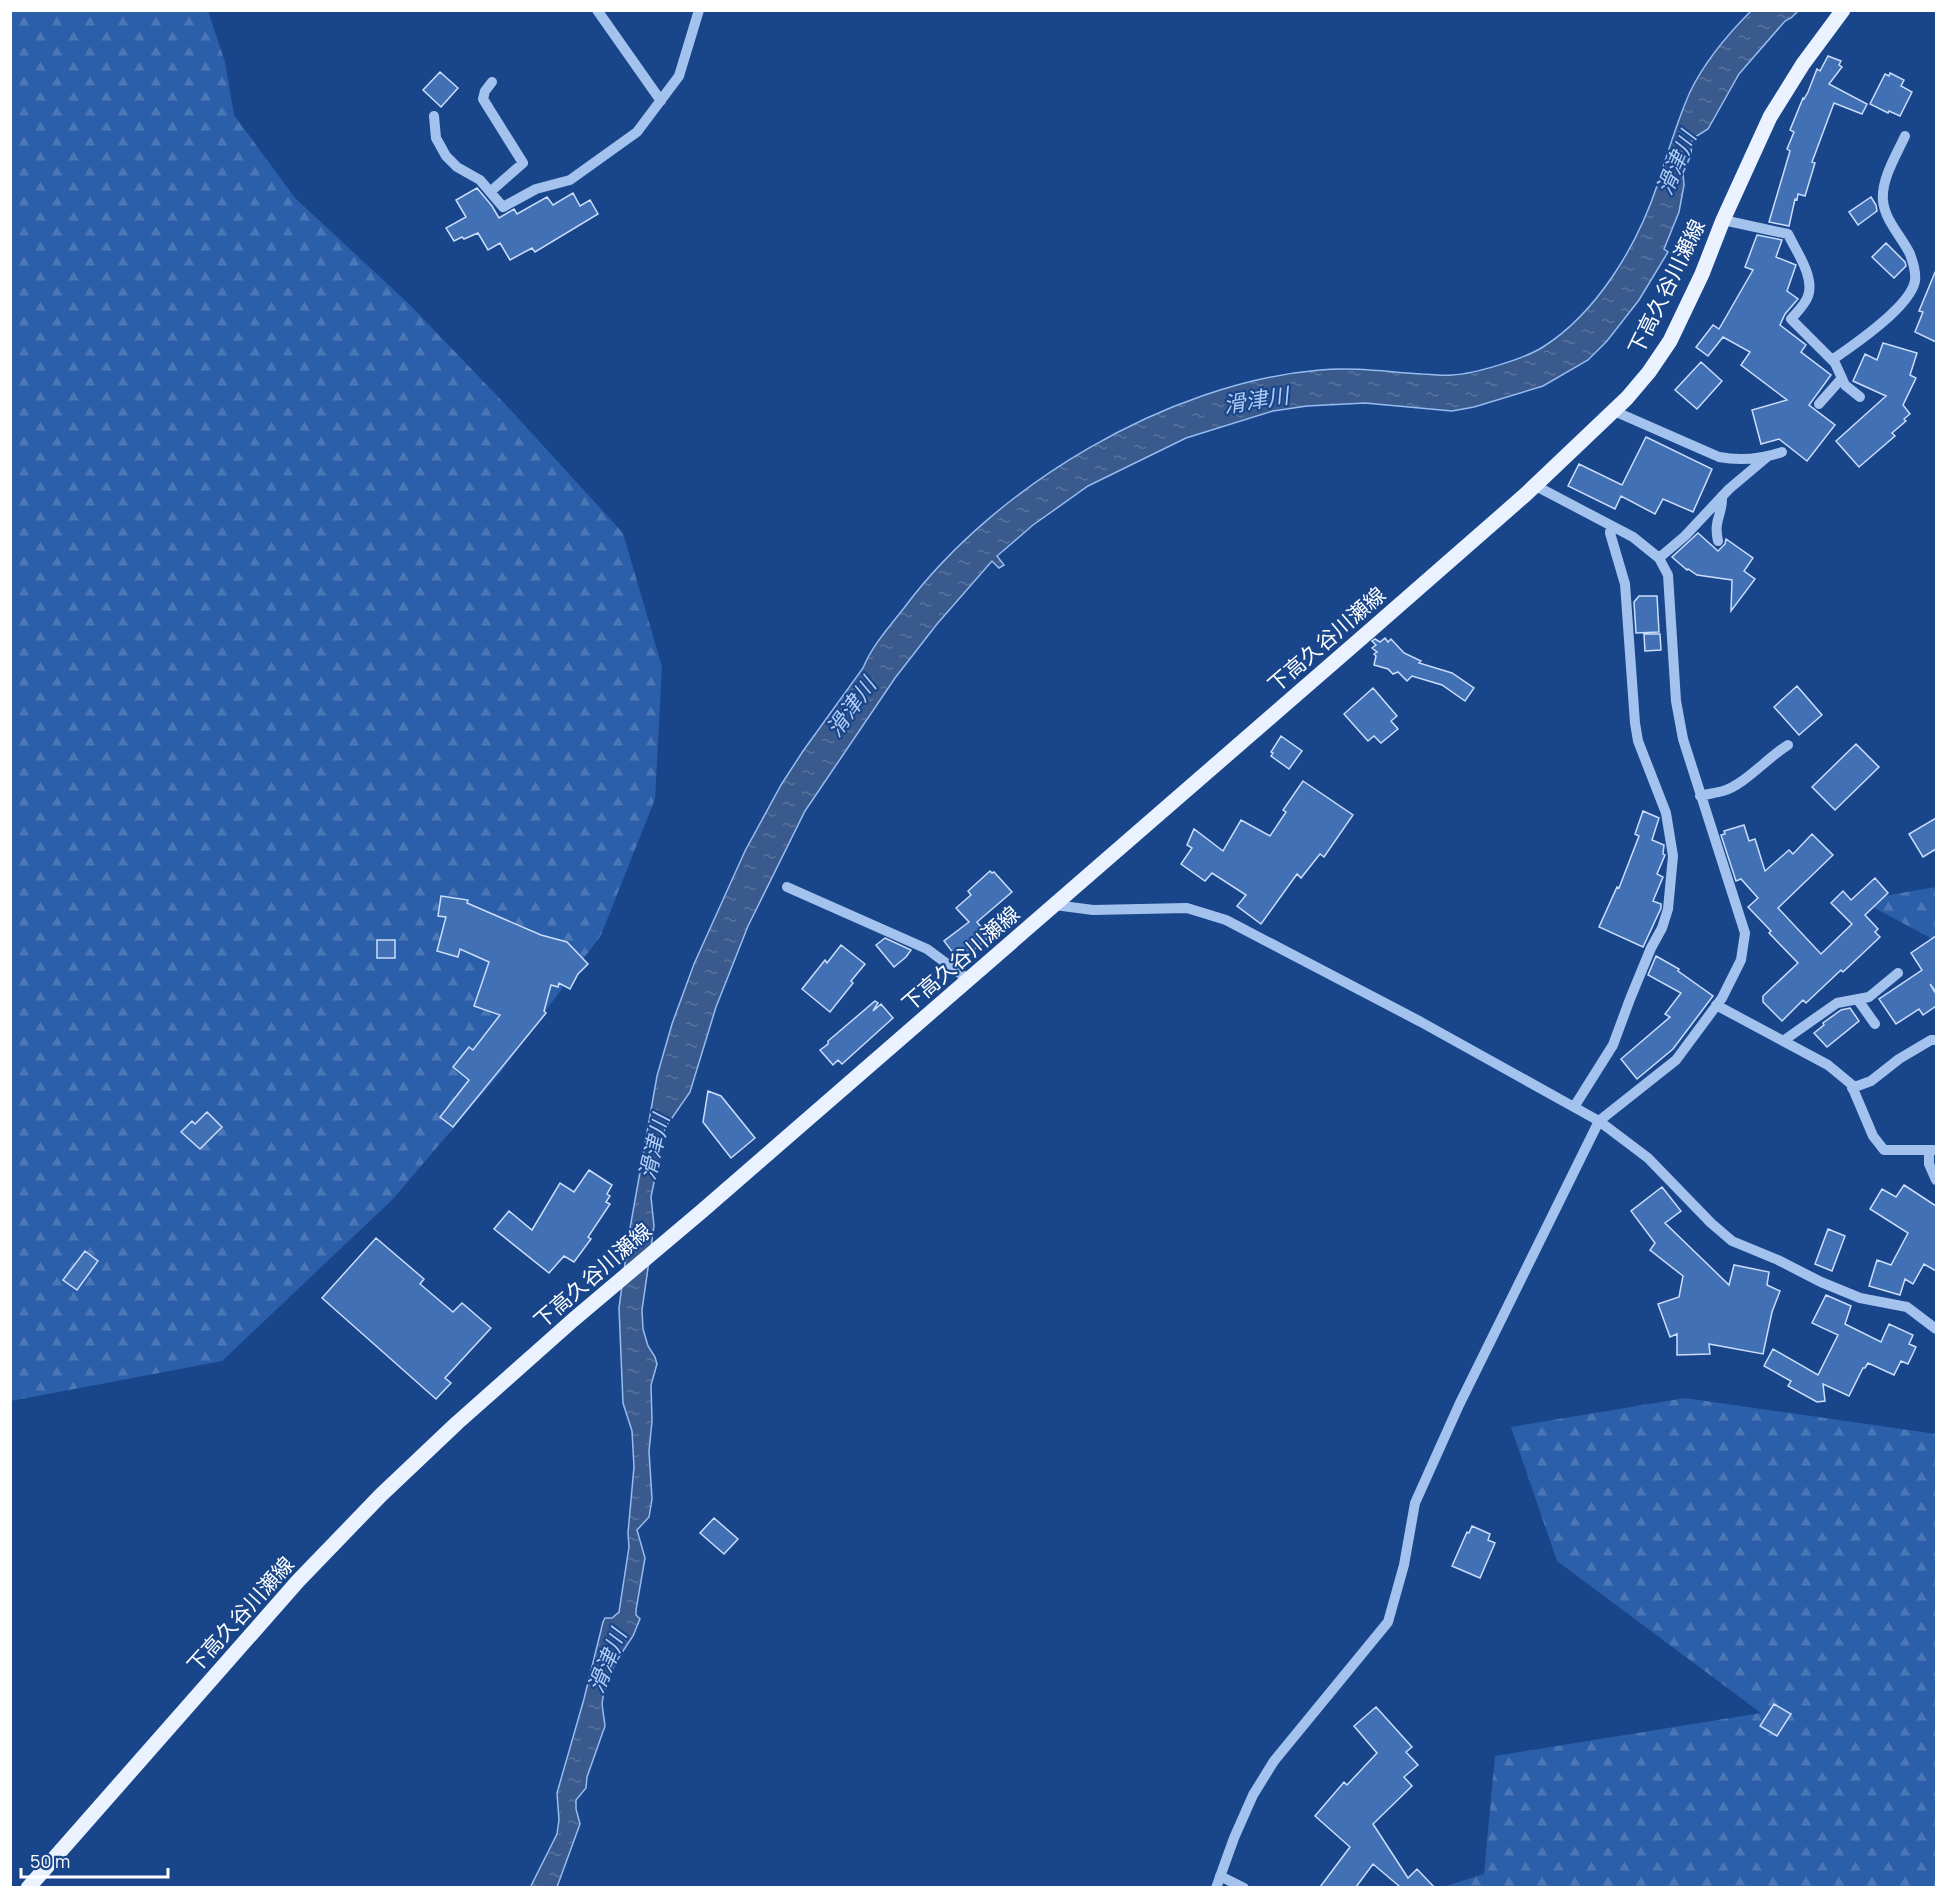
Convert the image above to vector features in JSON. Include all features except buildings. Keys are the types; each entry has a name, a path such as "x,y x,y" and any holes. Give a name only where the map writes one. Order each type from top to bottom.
{"main road":[{"name":"下高久谷川瀬線","path":"28,1887 307,1572 423,1455 573,1320 1055,905 1534,485 1614,411 1649,372 1670,341 1702,274 1723,220 1770,117 1803,63 1843,10"}],"street":[{"path":"597,10 661,101"},
{"path":"434,116 436,138 446,156 457,167 480,180 503,207 536,189 570,180 637,132 679,76 699,10"},
{"path":"490,192 523,163 483,99 485,91 492,82"},
{"path":"1832,360 1897,309 1909,296 1915,283 1915,271 1910,256 1886,214 1883,200 1888,172 1905,136"},
{"path":"1723,220 1788,234 1799,256 1809,289 1807,298 1791,320 1832,360 1845,385 1860,397"},
{"path":"1819,404 1842,378"},
{"path":"1614,411 1719,457 1735,460 1767,457 1782,452"},
{"path":"1659,558 1685,536 1722,496 1767,457"},
{"path":"1216,1887 1253,1795 1274,1761 1388,1622 1404,1565 1415,1503 1464,1395 1599,1121 1676,1060 1716,1005 1741,960 1745,933 1683,739 1677,701 1671,590 1668,575 1659,558 1633,537 1534,485"},
{"path":"1718,541 1715,530 1717,517 1723,506 1722,496"},
{"path":"1574,1107 1613,1045 1641,970 1662,928 1668,909 1672,877 1673,856 1666,813 1638,741 1625,584 1610,533 1611,525"},
{"path":"1700,796 1724,791 1733,786 1788,746"},
{"path":"787,887 927,949 969,980"},
{"path":"1055,905 1093,910 1187,908 1226,920 1421,1022 1599,1121 1648,1158 1732,1241 1860,1298 1907,1307 1936,1329"},
{"path":"1783,1041 1836,1003 1869,997 1898,974"},
{"path":"1858,1000 1875,1024"},
{"path":"1716,1005 1828,1065 1851,1084 1873,1136 1884,1150 1933,1150 1929,1164 1936,1180"},
{"path":"1852,1088 1871,1082 1899,1059 1931,1040 1936,1040"},
{"path":"1220,1876 1244,1887"}],"green space":[{"path":"11,11 208,11 225,62 234,115 295,198 409,304 505,404 623,533 662,667 655,799 601,935 501,1072 393,1199 222,1361 11,1401"},
{"path":"1936,887 1936,941 1860,900"},
{"path":"1685,1398 1936,1434 1936,1887 1440,1888 1484,1874 1495,1756 1761,1713 1557,1561 1511,1427"}],"water":[{"name":"滑津川","path":"1751,11 1798,11 1785,21 1739,74 1708,129 1692,139 1691,155 1683,173 1684,185 1679,212 1664,249 1668,252 1639,300 1607,341 1588,360 1543,386 1474,407 1452,411 1365,403 1307,406 1273,411 1186,438 1088,486 1033,525 997,556 1004,565 999,568 992,561 937,624 895,678 805,811 748,926 716,1007 690,1092 665,1128 651,1197 654,1226 642,1310 643,1329 657,1364 651,1385 652,1421 649,1451 652,1499 649,1517 637,1530 645,1558 636,1610 636,1615 640,1619 633,1636 615,1663 604,1691 602,1704 605,1726 587,1777 586,1788 576,1800 580,1824 557,1887 530,1888 557,1834 559,1820 557,1793 603,1622 605,1618 612,1618 619,1612 629,1547 628,1533 634,1467 632,1431 623,1403 619,1308 629,1234 657,1076 672,1024 694,964 745,851 781,785 803,751 863,668 881,637 942,563 986,521 1035,483 1089,448 1145,419 1203,396 1262,379 1333,369 1461,374 1512,361 1543,347 1563,332 1598,296 1614,275 1650,206 1690,92 1717,49"}]}
